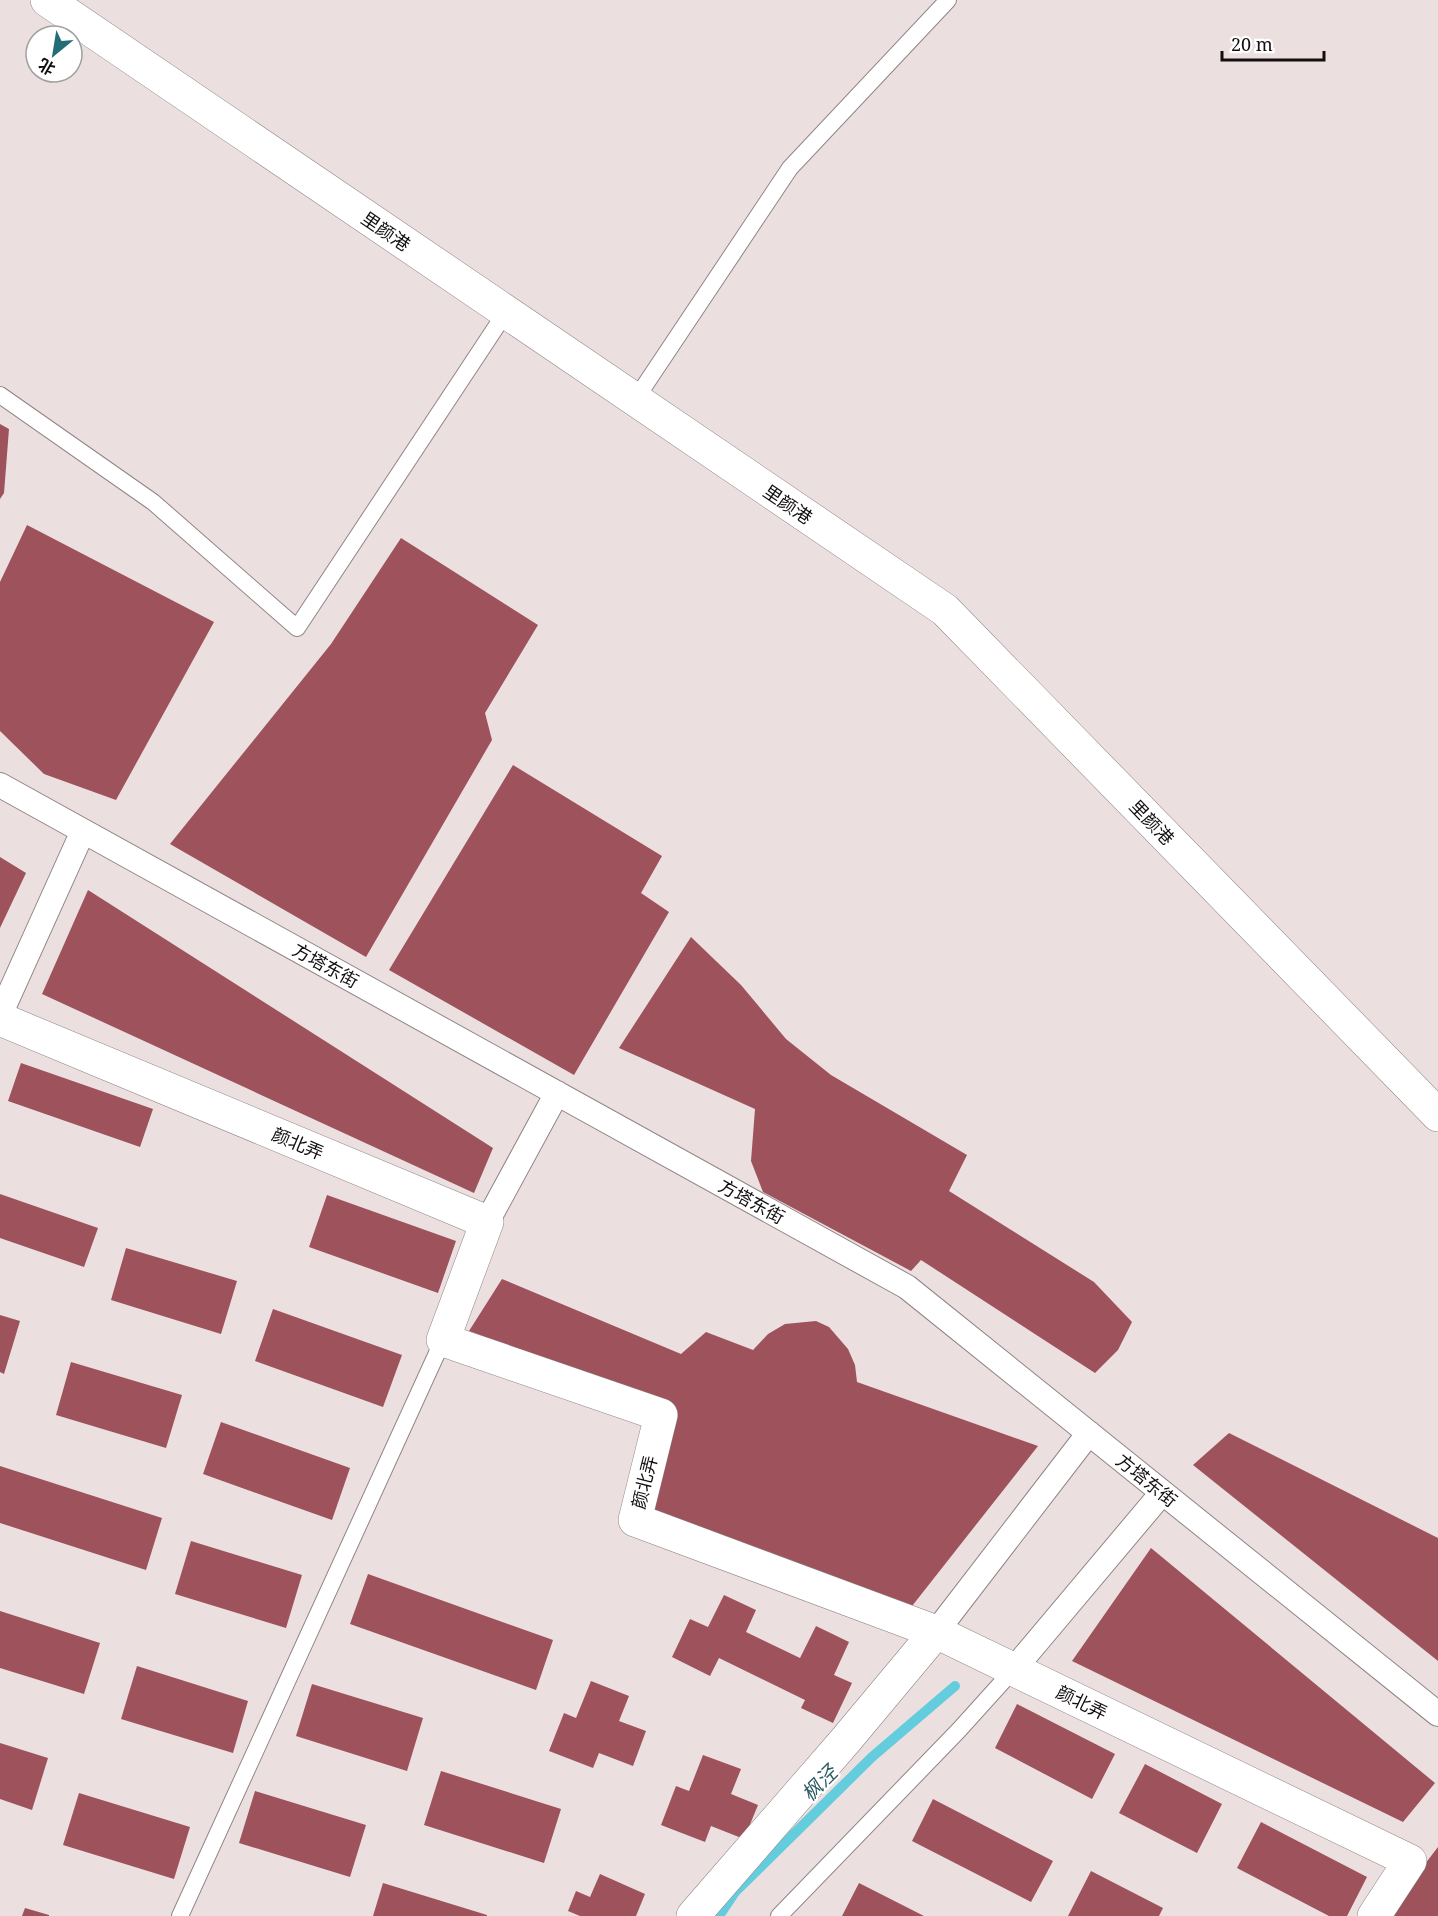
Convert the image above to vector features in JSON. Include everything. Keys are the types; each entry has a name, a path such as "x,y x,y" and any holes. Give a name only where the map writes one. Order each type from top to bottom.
{"street":[{"name":"里颜港","path":"47,0 945,610 1438,1115"},
{"name":"方塔东街","path":"0,785 907,1287 1438,1714"},
{"path":"0,1017 83,831"},
{"name":"颜北弄","path":"0,1017 487,1222"},
{"path":"443,1340 487,1222 557,1093"},
{"name":"颜北弄","path":"443,1340 661,1415 635,1520 936,1632 1410,1861 1374,1916"},
{"path":"693,1916 936,1632 1089,1433"},
{"path":"1014,1669 1162,1492"}],"lane":[{"path":"635,400 790,168 948,0"},
{"path":"0,395 153,502 297,628 506,312"},
{"path":"180,1916 443,1340"},
{"path":"779,1916 959,1730 1014,1669"}],"building":[{"path":"0,424 9,429 4,493 0,499"},
{"path":"27,525 214,622 116,800 44,774 0,731 0,582"},
{"path":"401,538 538,625 485,713 492,740 366,957 170,844 331,644"},
{"path":"513,765 662,856 641,893 669,912 574,1075 389,970"},
{"path":"0,857 26,873 0,928"},
{"path":"88,890 493,1148 474,1193 42,994"},
{"path":"691,937 741,985 786,1039 831,1075 967,1155 949,1191 1094,1282 1132,1322 1118,1350 1095,1373 921,1260 911,1271 763,1192 751,1161 755,1109 619,1048"},
{"path":"21,1063 153,1109 140,1147 8,1101"},
{"path":"0,1194 98,1228 84,1267 0,1238"},
{"path":"327,1195 456,1241 438,1293 309,1247"},
{"path":"126,1248 237,1281 221,1334 111,1300"},
{"path":"502,1279 681,1354 706,1332 753,1350 768,1334 785,1324 816,1321 829,1327 848,1349 855,1365 857,1382 1038,1446 905,1615 643,1508 676,1409 469,1331"},
{"path":"273,1309 402,1355 383,1407 255,1361"},
{"path":"0,1315 20,1321 4,1374 0,1372"},
{"path":"71,1362 182,1395 166,1448 56,1415"},
{"path":"221,1422 350,1468 332,1520 203,1474"},
{"path":"1229,1433 1438,1538 1438,1661 1193,1465"},
{"path":"0,1466 162,1518 146,1570 0,1523"},
{"path":"191,1541 302,1575 286,1628 175,1594"},
{"path":"1151,1548 1435,1783 1403,1822 1072,1661"},
{"path":"368,1574 553,1640 536,1690 350,1624"},
{"path":"724,1595 756,1610 746,1632 800,1658 816,1626 849,1642 834,1675 852,1683 833,1723 801,1708 805,1700 719,1658 710,1676 672,1657 690,1619 708,1627"},
{"path":"0,1611 100,1643 84,1694 0,1668"},
{"path":"137,1666 248,1701 233,1753 121,1719"},
{"path":"591,1681 629,1696 619,1721 646,1731 633,1766 599,1753 593,1768 549,1751 564,1713 576,1718"},
{"path":"312,1684 423,1718 407,1771 296,1736"},
{"path":"1017,1704 1115,1754 1092,1799 995,1748"},
{"path":"0,1743 48,1758 32,1810 0,1799"},
{"path":"703,1755 741,1769 731,1794 758,1805 744,1839 711,1826 705,1842 661,1825 676,1786 689,1791"},
{"path":"1145,1764 1222,1804 1197,1853 1119,1813"},
{"path":"441,1771 561,1809 544,1863 424,1825"},
{"path":"255,1791 366,1825 350,1877 239,1843"},
{"path":"79,1793 190,1827 174,1879 63,1845"},
{"path":"933,1799 1053,1861 1031,1902 912,1841"},
{"path":"1261,1822 1367,1877 1347,1916 1329,1916 1237,1868"},
{"path":"1438,1847 1438,1916 1385,1916"},
{"path":"1091,1871 1163,1908 1159,1916 1068,1916"},
{"path":"600,1874 645,1894 636,1916 580,1916 568,1911 576,1891 590,1897"},
{"path":"383,1883 487,1915 487,1916 373,1916"},
{"path":"859,1883 924,1916 842,1916"},
{"path":"25,1908 49,1915 49,1916 22,1916"}],"waterway":[{"name":"枫泾","path":"719,1916 735,1892 872,1757 955,1686"}]}
